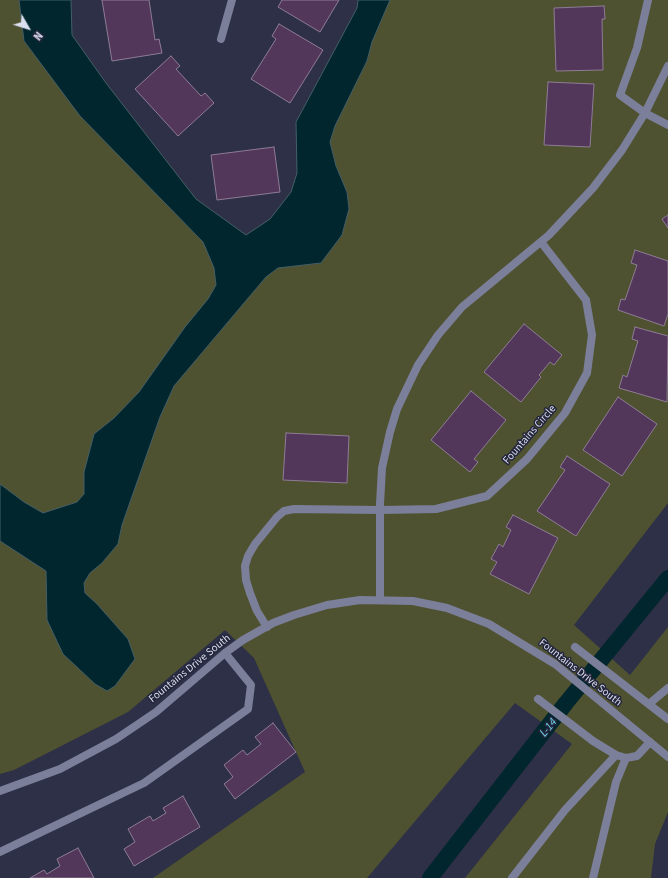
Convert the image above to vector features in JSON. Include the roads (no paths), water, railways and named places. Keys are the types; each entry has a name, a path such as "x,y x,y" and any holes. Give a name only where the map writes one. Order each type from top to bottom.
{"street":[{"path":"221,39 232,0"},
{"path":"648,0 637,48 620,95 645,113 668,125"},
{"path":"380,599 380,510 382,468 390,432 398,409 418,365 438,335 462,307 541,242 572,212 593,188 622,150 645,113 668,66"},
{"name":"Fountains Circle","path":"267,627 257,611 250,593 246,580 245,566 248,556 255,544 277,517 284,511 294,509 436,510 487,496 527,459 565,413 587,373 592,335 586,300 541,242"},
{"name":"Fountains Drive South","path":"0,791 60,769 116,739 156,712 225,653 243,640 267,627 294,614 327,605 380,599 413,601 447,608 469,615 489,624 555,664 668,757"},
{"path":"575,647 668,719"},
{"path":"0,852 144,783 248,709 251,685 225,653"},
{"path":"649,704 668,688"},
{"path":"538,699 592,741 616,755 626,758 637,756 650,742"},
{"path":"512,878 564,810 616,755"},
{"path":"593,878 616,782 626,758"}],"waterway":[{"name":"L-14","path":"430,878 566,703 668,578"}]}
